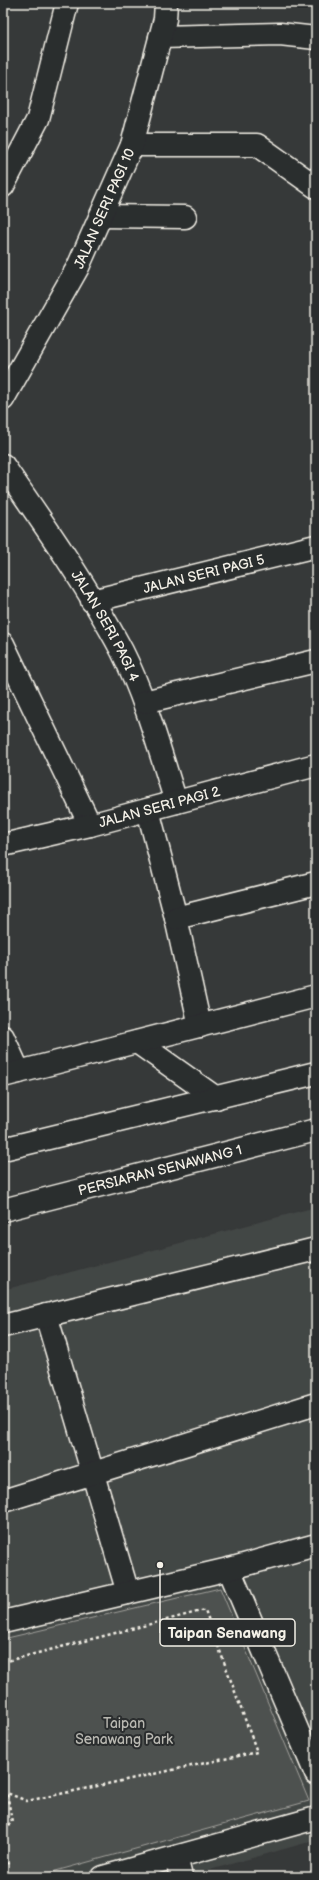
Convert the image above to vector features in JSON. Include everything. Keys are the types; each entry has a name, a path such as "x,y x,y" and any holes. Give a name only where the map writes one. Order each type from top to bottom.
{"street":[{"path":"3,186 38,118 67,3"},
{"name":"JALAN SERI PAGI 10","path":"3,399 78,267 132,145 165,19 166,3"},
{"path":"160,37 280,34 316,38"},
{"path":"132,145 257,145 316,187"},
{"path":"101,216 185,217"},
{"name":"JALAN SERI PAGI 4","path":"3,465 92,600 122,652 144,702 176,802"},
{"name":"JALAN SERI PAGI 5","path":"92,600 316,546"},
{"path":"3,644 90,825"},
{"path":"144,702 316,661"},
{"name":"JALAN SERI PAGI 2","path":"3,845 90,825 316,765"},
{"path":"148,810 176,918 200,1026"},
{"path":"176,918 316,883"},
{"path":"3,1037 11,1074 316,996"},
{"path":"136,1042 216,1098"},
{"path":"3,1149 316,1073"},
{"name":"PERSIARAN SENAWANG 1","path":"3,1210 316,1130"},
{"path":"3,1326 316,1249"},
{"path":"46,1315 128,1593"},
{"path":"3,1501 92,1472 316,1404"},
{"path":"3,1622 229,1569 316,1545"},
{"path":"229,1569 316,1774"},
{"path":"103,1877 179,1867 316,1818"}],"path":[{"path":"3,1662 205,1610 257,1752 28,1801 7,1793 12,1822 3,1829"},
{"path":"3,1852 8,1863 3,1864"}],"shaded area":[{"path":"316,1207 316,1840 185,1877 3,1877 3,1290"}],"green space":[{"name":"Taipan Senawang Park","path":"220,1588 309,1801 34,1877 3,1877 3,1639"}],"place":[{"name":"Taipan Senawang","path":"160,1565"}]}
